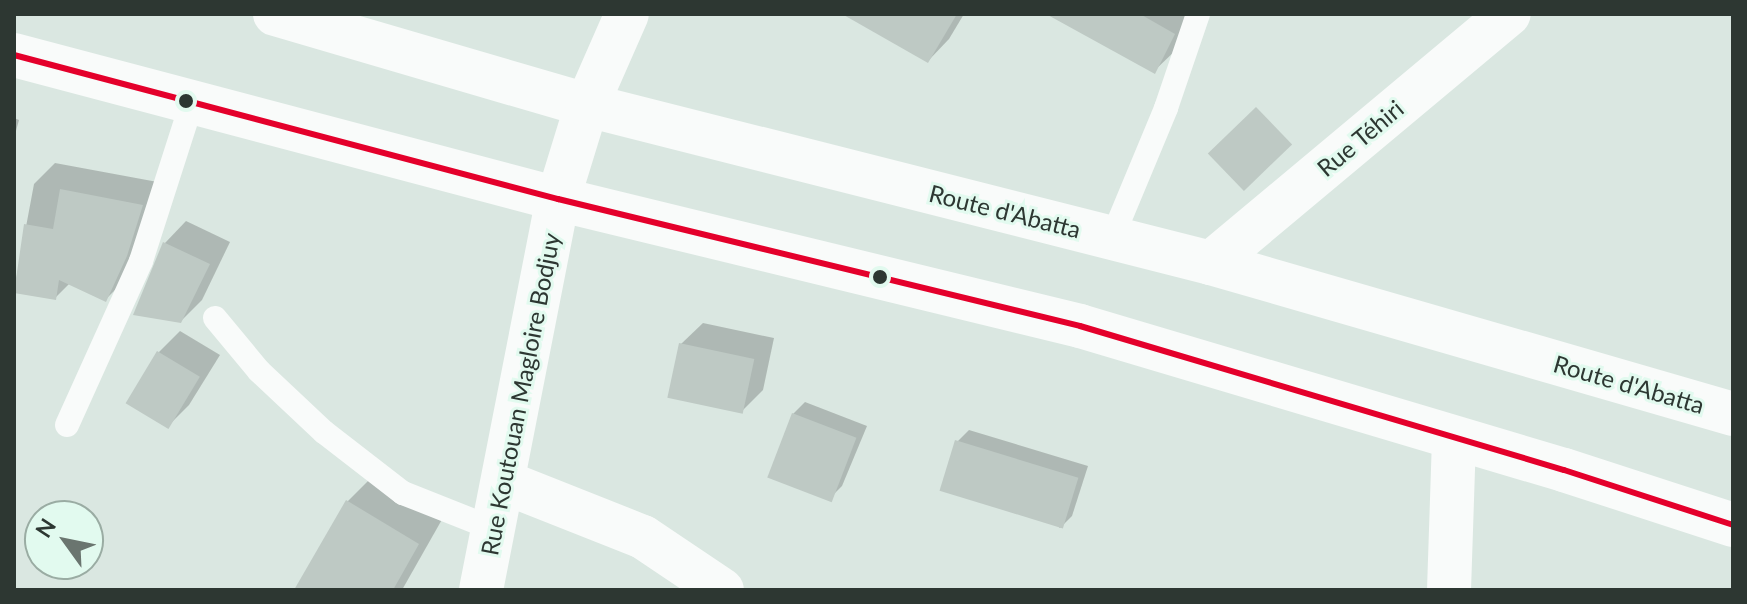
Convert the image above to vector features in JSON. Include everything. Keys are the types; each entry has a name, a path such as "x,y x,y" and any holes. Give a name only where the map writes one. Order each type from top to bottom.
{"street":[{"name":"Route d'Abatta","path":"275,14 587,105 1211,263 1733,414"},
{"name":"Rue Koutouan Magloire Bodjuy","path":"481,590 558,199 587,105 627,14"},
{"name":"Rue Téhiri","path":"1211,263 1509,14"},
{"path":"14,55 558,199 1080,326 1733,525"},
{"path":"1449,590 1454,438"},
{"path":"504,482 643,537 722,590"}],"lane":[{"path":"1112,238 1166,108 1198,14"},
{"path":"67,425 141,261 192,102"},
{"path":"215,318 259,371 324,432 403,493 494,529"}],"building":[{"path":"842,14 957,14 928,63"},
{"path":"1046,14 1140,14 1175,34 1155,74"},
{"path":"1256,107 1292,144 1244,191 1208,154"},
{"path":"60,189 143,205 127,256 106,302 59,280 56,300 14,293 24,224 53,229"},
{"path":"163,242 210,264 181,323 133,315"},
{"path":"679,343 754,359 743,414 667,398"},
{"path":"157,351 200,377 168,429 126,403"},
{"path":"792,413 856,438 832,502 767,477"},
{"path":"955,440 1078,478 1063,528 940,491"},
{"path":"346,500 419,544 393,590 294,590"}],"transit line":[{"path":"14,55 558,199 1080,326 1564,470 1733,525"}]}
